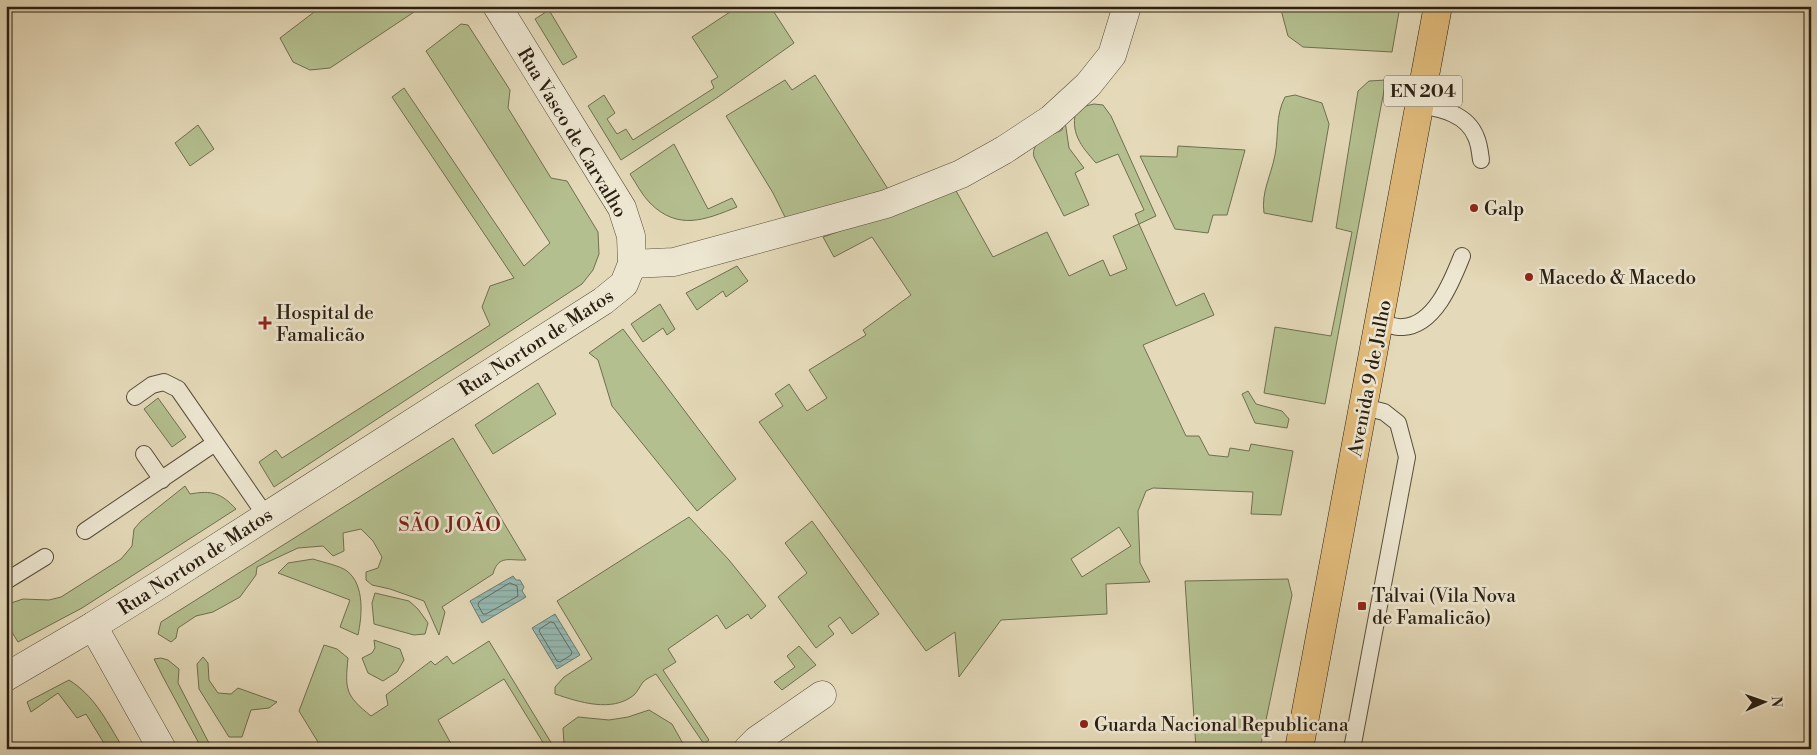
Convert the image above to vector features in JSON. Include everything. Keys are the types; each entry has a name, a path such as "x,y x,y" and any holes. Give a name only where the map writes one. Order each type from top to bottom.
{"main road":[{"name":"Avenida 9 de Julho","path":"1299,749 1438,6"}],"street":[{"name":"Rua Vasco de Carvalho","path":"497,6 622,208 631,236 632,264"},
{"path":"632,264 674,262 886,204 961,174 1004,150 1051,119 1088,85 1112,55 1127,6"},
{"name":"Rua Norton de Matos","path":"9,669 93,626 603,301 624,284 632,264"},
{"path":"93,626 162,749"},
{"path":"748,749 757,740 822,695"}],"lane":[{"path":"1420,105 1446,110 1463,119 1476,136 1481,160"},
{"path":"1380,323 1402,327 1416,324 1429,316 1444,295 1462,256"},
{"path":"135,397 152,385 164,382 178,390 266,516"},
{"path":"1352,749 1407,457 1398,423 1384,412 1364,407"},
{"path":"85,531 215,443"},
{"path":"144,454 162,480"},
{"path":"6,581 45,556"}],"green space":[{"path":"322,6 423,6 330,68 310,70 293,62 280,38"},
{"path":"739,6 770,6 794,43 718,97 621,160 588,106 604,95 615,113 607,119 617,134 626,129 633,140 714,88 711,81 718,77 692,37"},
{"path":"1280,6 1400,6 1392,52 1303,47 1288,36"},
{"path":"549,10 577,57 563,65 535,19"},
{"path":"461,24 468,25 510,90 508,108 551,178 567,181 598,232 599,254 593,270 582,284 274,487 259,462 276,450 282,458 490,325 482,307 490,286 514,278 392,97 404,88 524,266 550,243 426,51"},
{"path":"815,75 888,189 786,219 773,193 726,116 785,80 792,90"},
{"path":"1386,80 1325,404 1264,393 1275,327 1331,336 1352,232 1336,228 1358,91 1369,81"},
{"path":"1295,95 1322,103 1329,124 1312,222 1264,213 1264,198 1275,155 1278,118 1285,97"},
{"path":"1094,104 1103,105 1111,116 1156,216 1139,224 1135,214 1144,210 1118,154 1096,163 1078,138 1074,124 1077,108"},
{"path":"1065,121 1069,148 1084,168 1075,173 1089,205 1064,216 1034,157 1034,151 1035,147 1042,140 1062,130"},
{"path":"198,125 214,149 190,166 175,143"},
{"path":"674,144 708,209 732,198 737,207 703,219 681,220 660,212 650,203 630,174"},
{"path":"1178,146 1245,150 1227,215 1213,215 1208,233 1175,229 1140,156 1177,157"},
{"path":"955,189 993,257 1047,232 1069,276 1103,260 1110,276 1127,269 1113,236 1139,224 1176,306 1204,293 1214,315 1143,345 1186,436 1199,436 1209,455 1228,457 1230,448 1249,451 1251,444 1293,451 1281,515 1251,514 1253,492 1153,488 1146,491 1138,511 1140,563 1150,582 1106,584 1107,614 1001,620 959,677 955,632 926,651 759,422 783,406 775,394 789,384 807,411 827,398 809,370 866,335 863,330 911,295 872,237 834,257 823,237","holes":["1119,527 1131,546 1082,577 1071,559"]},
{"path":"737,266 748,281 726,297 723,291 697,310 686,293"},
{"path":"660,304 675,329 667,335 663,328 643,342 631,324"},
{"path":"623,329 736,479 697,511 612,406 598,360 589,353"},
{"path":"538,383 556,414 493,454 475,425"},
{"path":"1248,391 1256,404 1282,411 1289,419 1287,428 1255,423 1242,394"},
{"path":"158,398 186,437 172,447 144,409"},
{"path":"453,438 526,560 502,561 495,568 493,574 442,607 445,612 439,635 424,601 372,585 366,580 366,572 378,568 382,557 373,541 361,529 343,533 344,551 333,556 323,546 298,548 257,567 256,575 240,597 213,612 196,616 178,628 176,638 171,642 158,634 161,622"},
{"path":"185,486 190,494 204,492 221,496 236,509 82,608 18,642 8,623 11,603 23,599 49,600 61,597 121,559 132,546 134,529 141,521"},
{"path":"689,517 729,560 766,606 751,619 748,614 726,629 717,615 668,649 676,662 663,670 709,740 704,744 656,674 643,682 634,695 616,704 585,703 555,694 555,687 564,677 592,659 557,601"},
{"path":"812,521 879,614 852,634 840,617 828,626 834,634 816,648 778,597 807,573 785,543"},
{"path":"313,559 340,567 353,577 357,584 361,601 358,635 340,627 350,600 278,573 288,563"},
{"path":"1288,579 1292,595 1260,749 1196,749 1185,581"},
{"path":"375,593 409,601 418,609 428,623 425,634 414,635 374,624 372,603"},
{"path":"374,640 400,649 404,660 397,672 383,681 368,673 362,658 372,653 375,648"},
{"path":"489,641 555,749 547,749 504,679 438,720 454,749 387,749 384,744 377,749 319,749 321,747 299,711 324,645 337,649 348,658 347,685 349,691 356,703 371,716 388,705 386,695 431,661 435,665 447,656 453,664"},
{"path":"799,646 816,665 782,690 774,682 795,667 787,656"},
{"path":"203,657 208,663 209,680 218,693 231,694 238,688 277,702 269,708 251,710 242,737 229,737 199,689 197,664"},
{"path":"154,659 168,660 179,669 178,683 212,749 202,749"},
{"path":"69,680 92,700 120,743 107,748 86,714 77,718 58,693 31,712 27,702"},
{"path":"649,710 672,724 686,749 567,749 564,744 563,728 578,717 609,720 628,717"}],"water":[{"path":"513,576 516,580 520,580 524,587 522,591 526,597 482,623 470,601"},
{"path":"555,614 580,655 557,669 532,628"}],"place":[{"name":"Galp","path":"1474,208"},
{"name":"Macedo & Macedo","path":"1529,277"},
{"name":"Hospital de Famalicão","path":"265,323"},
{"name":"Talvai (Vila Nova de Famalicão)","path":"1362,606"},
{"name":"Guarda Nacional Republicana","path":"1084,724"}],"district":[{"name":"SÃO JOÃO","path":"450,524"}]}
